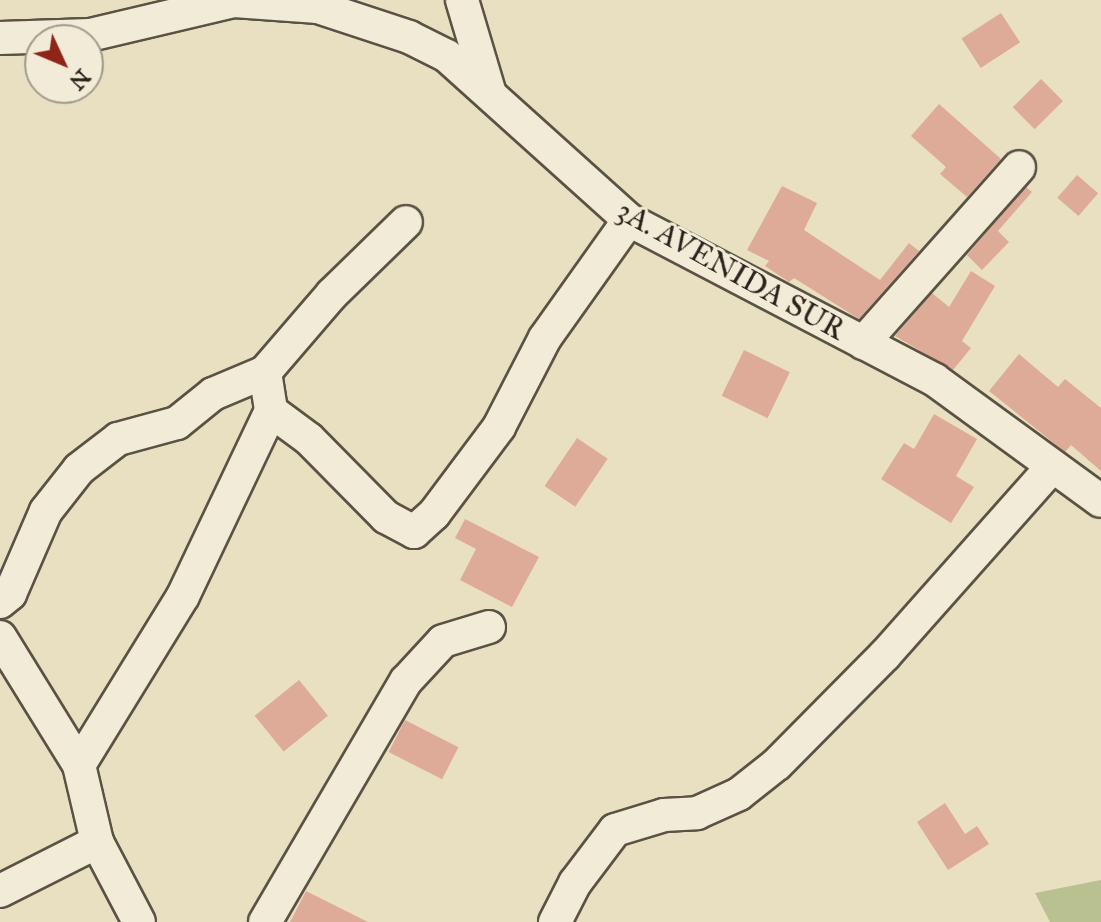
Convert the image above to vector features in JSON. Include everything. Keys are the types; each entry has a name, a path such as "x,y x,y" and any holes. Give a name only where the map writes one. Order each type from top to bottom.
{"street":[{"name":"3A. AVENIDA SUR","path":"0,39 90,35 234,0 318,7 409,37 447,56 629,220 935,380 1101,501"},
{"path":"462,0 490,94"},
{"path":"863,343 1019,167"},
{"path":"271,411 309,439 386,517 414,532 434,514 499,427 545,338 629,220"},
{"path":"0,602 10,594 46,511 79,469 118,439 177,423 213,394 265,372 332,294 406,222"},
{"path":"79,765 183,596 271,411 265,372"},
{"path":"555,922 575,883 615,830 664,815 697,813 739,794 789,754 885,655 1052,467"},
{"path":"265,922 406,681 443,641 489,627"},
{"path":"0,637 79,765 97,842 139,922"},
{"path":"0,891 97,842"}],"green space":[{"path":"1101,880 1101,922 1050,922 1035,893"}],"building":[{"path":"1001,13 1020,42 981,68 962,39"},
{"path":"1041,79 1063,101 1035,129 1013,107"},
{"path":"939,104 1001,159 967,197 940,174 946,167 911,136"},
{"path":"1077,175 1098,193 1078,216 1057,198"},
{"path":"782,186 817,203 804,230 880,280 909,243 919,251 859,319 794,278 789,282 765,266 769,261 747,250"},
{"path":"1026,187 1032,192 998,231 1009,242 982,270 967,255"},
{"path":"971,271 995,286 962,341 971,348 953,370 895,336 932,293 949,307"},
{"path":"744,350 790,372 767,418 722,396"},
{"path":"1019,354 1058,387 1065,379 1101,408 1101,471 1071,445 1065,452 989,391"},
{"path":"934,414 977,439 956,476 974,487 951,523 881,479 904,443 914,449"},
{"path":"577,438 608,459 575,507 545,486"},
{"path":"465,519 539,557 512,607 460,580 476,549 455,538"},
{"path":"299,680 328,716 284,752 255,716"},
{"path":"405,720 458,747 442,779 389,752"},
{"path":"945,803 965,834 977,826 989,844 948,870 917,822"},
{"path":"306,891 368,922 290,922"}]}
